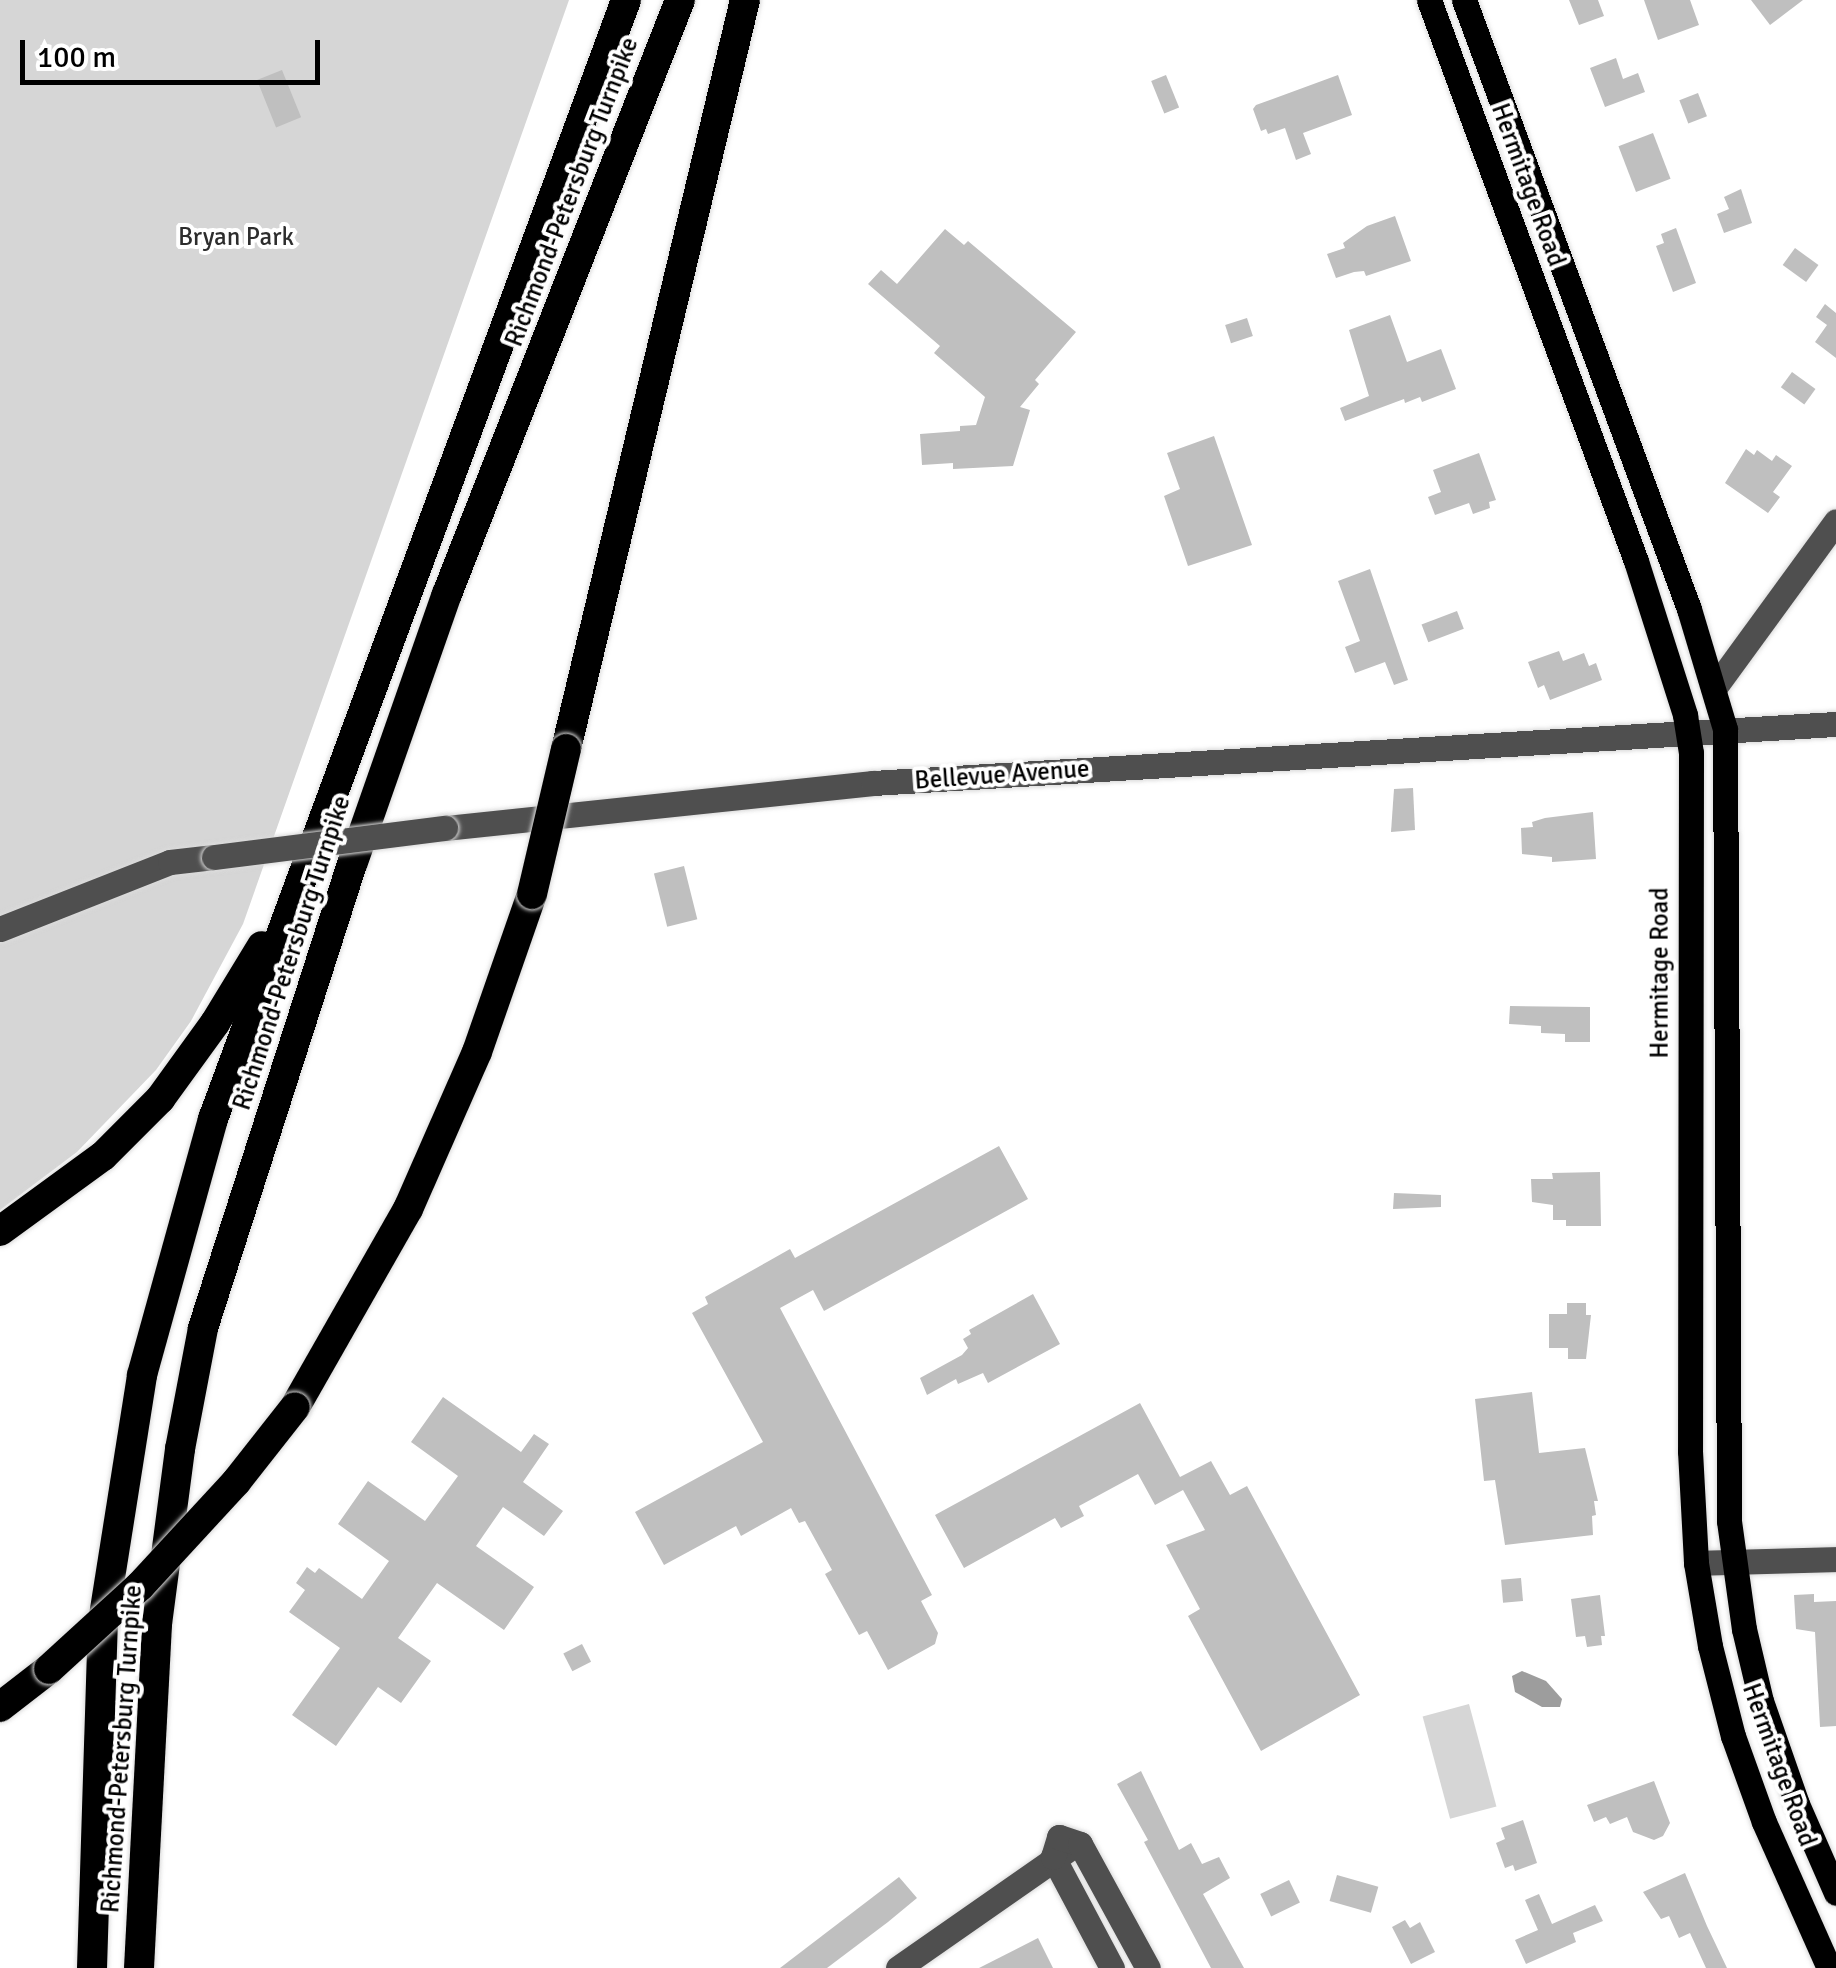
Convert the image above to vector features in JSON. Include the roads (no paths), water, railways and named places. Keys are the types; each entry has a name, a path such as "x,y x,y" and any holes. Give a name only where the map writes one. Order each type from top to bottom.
{"highway":[{"name":"Richmond-Petersburg Turnpike","path":"92,1968 103,1622 142,1376 213,1119 626,0"},
{"name":"Richmond-Petersburg Turnpike","path":"139,1968 157,1624 180,1449 203,1328 353,862 440,612 680,0"},
{"path":"0,1707 49,1669 140,1586 236,1482 295,1407 408,1209 477,1052 532,894 745,0"},
{"path":"0,1231 103,1156 160,1099 215,1024 297,888"}],"main road":[{"name":"Hermitage Road","path":"1428,0 1661,631 1688,732 1690,1451 1696,1563 1727,1718 1797,1898 1829,1968"},
{"name":"Hermitage Road","path":"1464,0 1715,687 1725,729 1726,1447 1734,1562 1748,1650 1772,1735 1836,1894"}],"street":[{"path":"1715,687 1836,521"},
{"name":"Bellevue Avenue","path":"0,928 170,862 445,828 873,783 1836,724"},
{"path":"1696,1563 1836,1559"},
{"path":"898,1968 1053,1857 1080,1844 1148,1968"},
{"path":"1053,1857 1112,1968"},
{"path":"1797,1898 1836,1894"}],"park label":[{"name":"Bryan Park","path":"236,237"}]}
